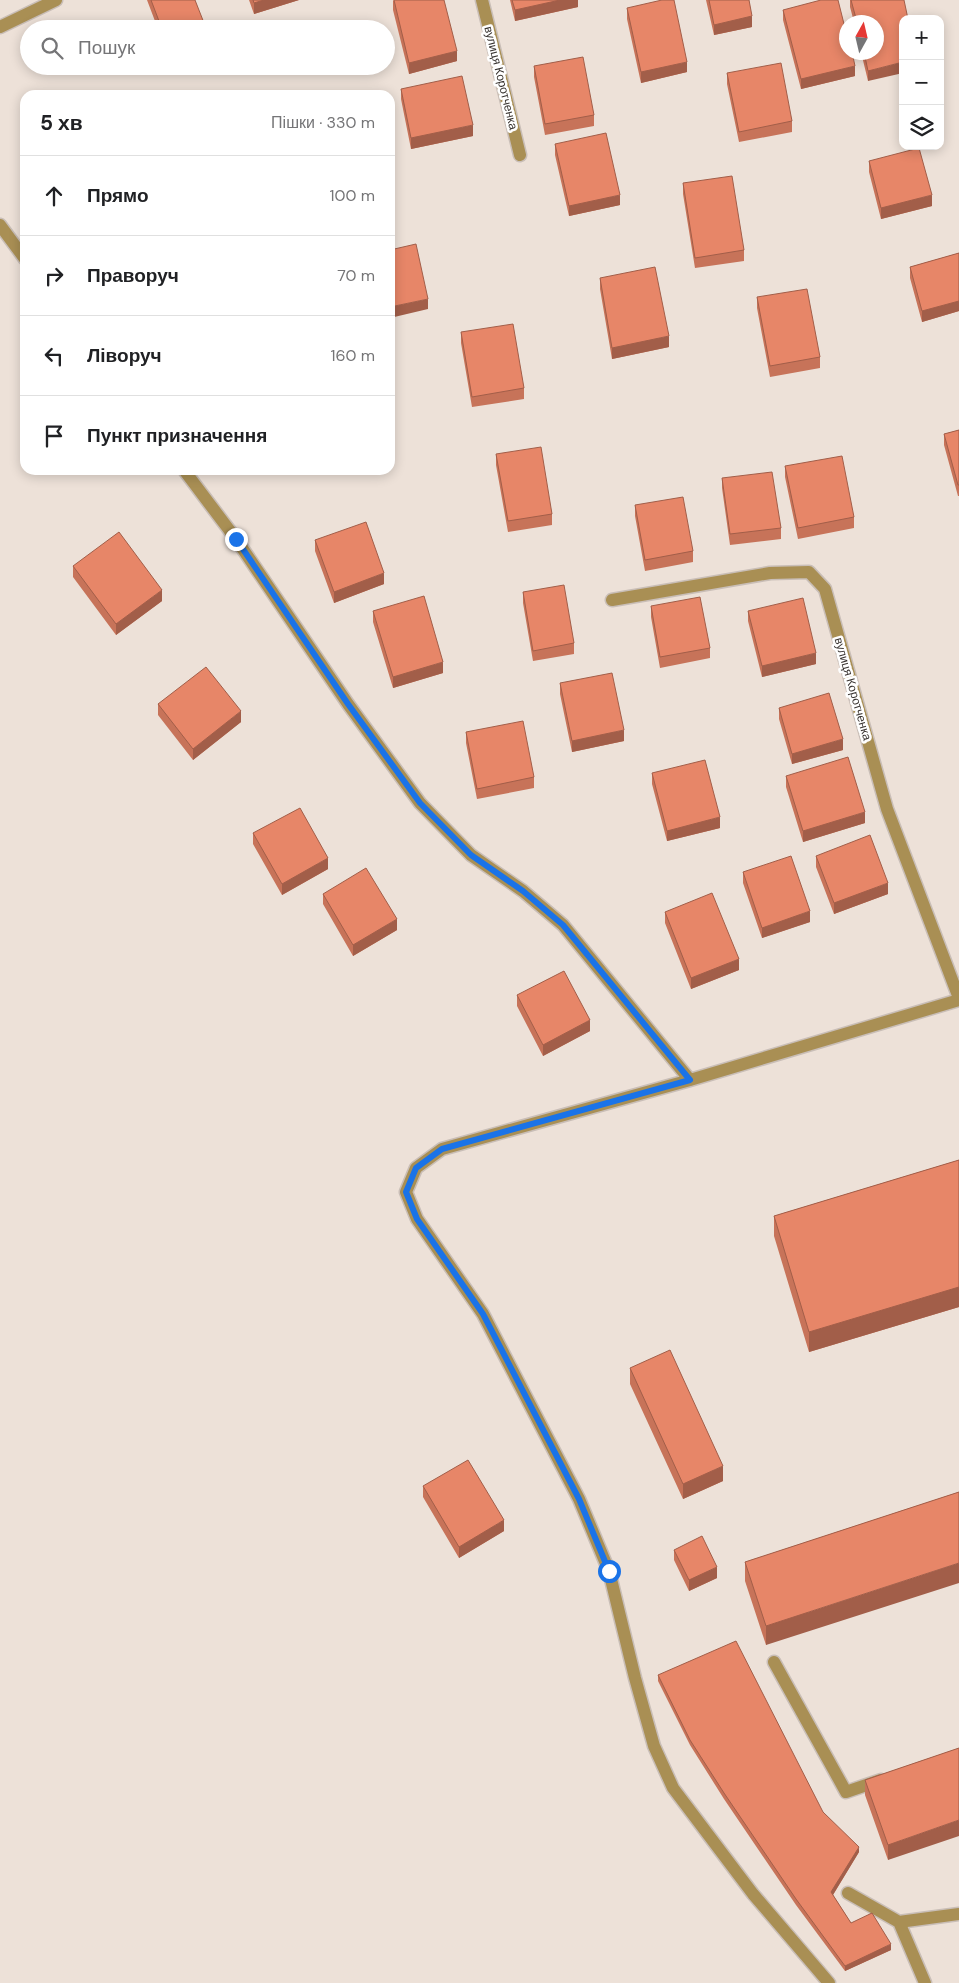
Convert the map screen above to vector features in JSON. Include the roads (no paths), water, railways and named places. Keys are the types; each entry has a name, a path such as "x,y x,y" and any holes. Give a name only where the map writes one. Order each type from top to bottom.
{"street":[{"path":"0,27 56,0"},
{"name":"вулиця Коротченка","path":"482,0 520,155"},
{"path":"0,225 20,252"},
{"path":"188,475 236,539 348,704 420,803 471,855 523,891 563,925 690,1080"},
{"name":"вулиця Коротченка","path":"612,600 770,573 809,572 825,589 887,809 959,999"},
{"path":"829,1983 753,1894 673,1788 654,1746 609,1571 579,1499 483,1314 417,1219 406,1192 416,1168 442,1149 690,1080 959,999"},
{"path":"774,1662 846,1792 893,1776"},
{"path":"848,1893 899,1922 959,1914"},
{"path":"899,1922 925,1983"}]}
